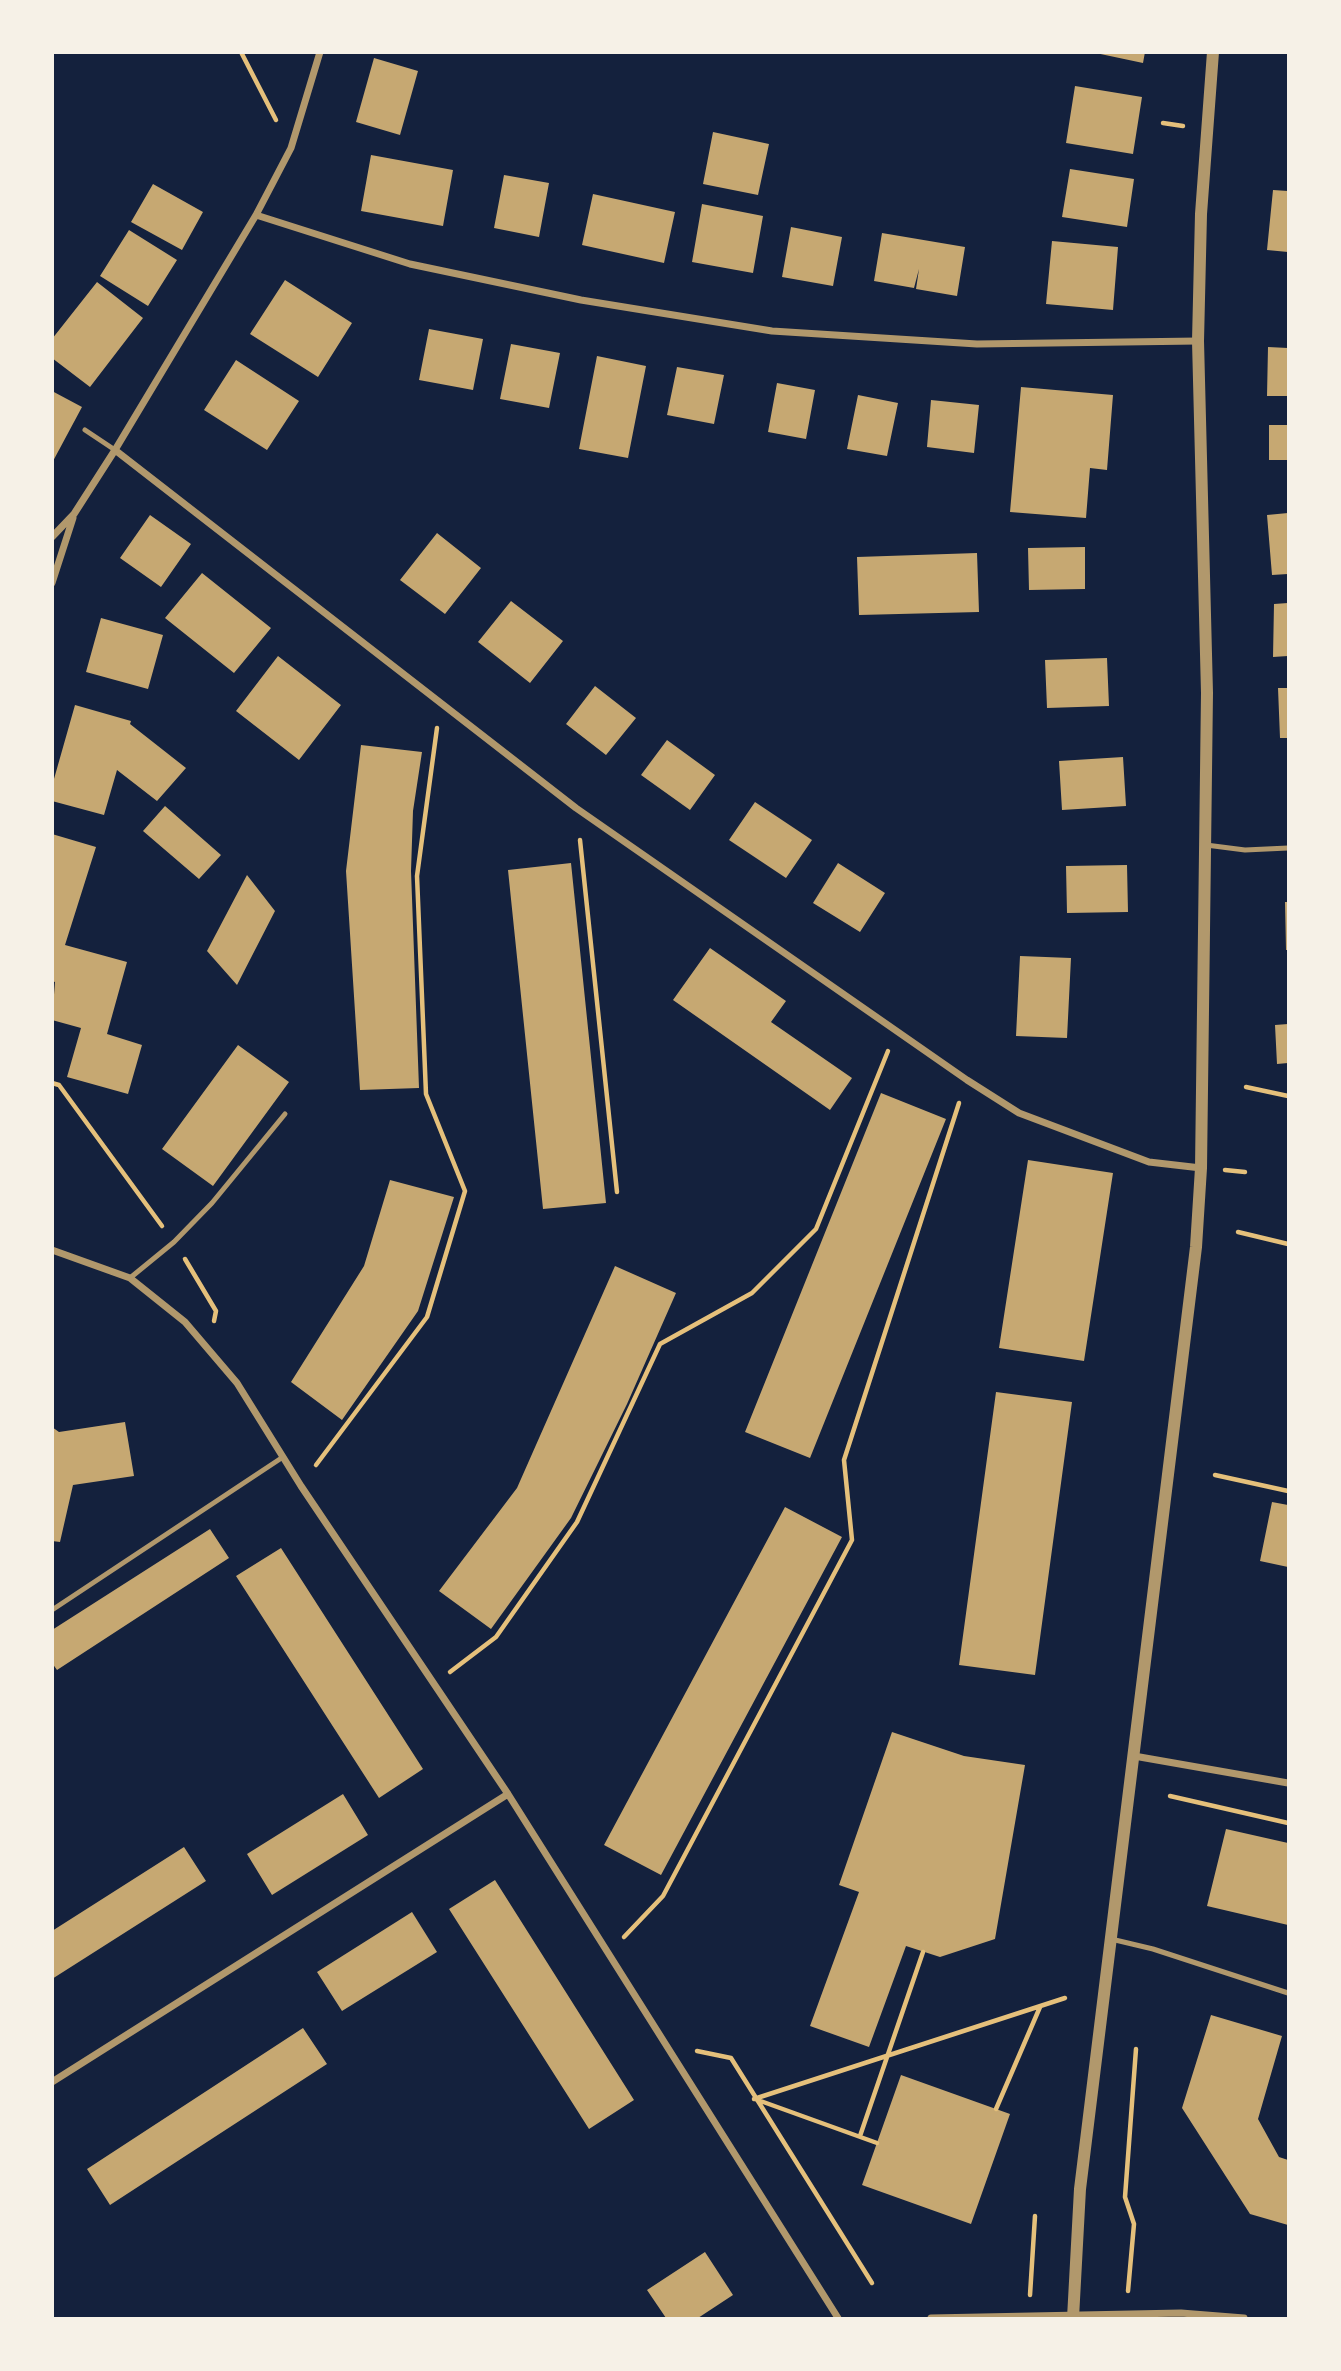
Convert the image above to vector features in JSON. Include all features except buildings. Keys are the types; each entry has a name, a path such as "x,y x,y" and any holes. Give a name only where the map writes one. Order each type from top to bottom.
{"street":[{"path":"52,537 74,514 116,450 256,215 291,148 320,52"},
{"path":"1073,2316 1080,2189 1196,1247 1201,1168 1207,693 1198,341 1201,214 1213,52"},
{"path":"256,215 410,264 581,300 772,331 977,344 1198,341"},
{"path":"116,450 576,808 967,1080 1019,1114 1149,1163 1201,1168"},
{"path":"52,583 74,514"},
{"path":"52,1250 130,1278 185,1322 237,1383 301,1486 436,1683 508,1794 838,2319"},
{"path":"1134,1756 1289,1783"},
{"path":"52,2081 508,1794"},
{"path":"931,2319 1127,2313 1219,2314 1244,2319"}],"lane":[{"path":"85,430 116,450"},
{"path":"1206,845 1245,850 1289,848"},
{"path":"130,1278 174,1242 212,1203 285,1114"},
{"path":"52,1610 283,1457"},
{"path":"1111,1939 1153,1949 1289,1993"}],"path":[{"path":"242,52 291,148"},
{"path":"301,1486 427,1317 466,1191 426,1094 417,876 440,701"},
{"path":"576,808 617,1192"},
{"path":"436,1683 496,1637 577,1522 660,1344 752,1293 816,1229 897,1030"},
{"path":"608,1953 663,1896 852,1540 844,1460 967,1080"},
{"path":"52,1083 59,1085 174,1242 216,1311 208,1348"},
{"path":"1246,1087 1289,1096"},
{"path":"1238,1232 1289,1244"},
{"path":"1215,1475 1289,1491"},
{"path":"1170,1796 1289,1823"},
{"path":"859,2136 923,1952"},
{"path":"754,2099 1065,1998"},
{"path":"996,2109 1040,2006"},
{"path":"667,2046 731,2058 754,2099 872,2283"},
{"path":"1127,2313 1133,2224 1125,2197 1136,2049"},
{"path":"754,2099 877,2143"},
{"path":"1029,2315 1035,2216"}]}
